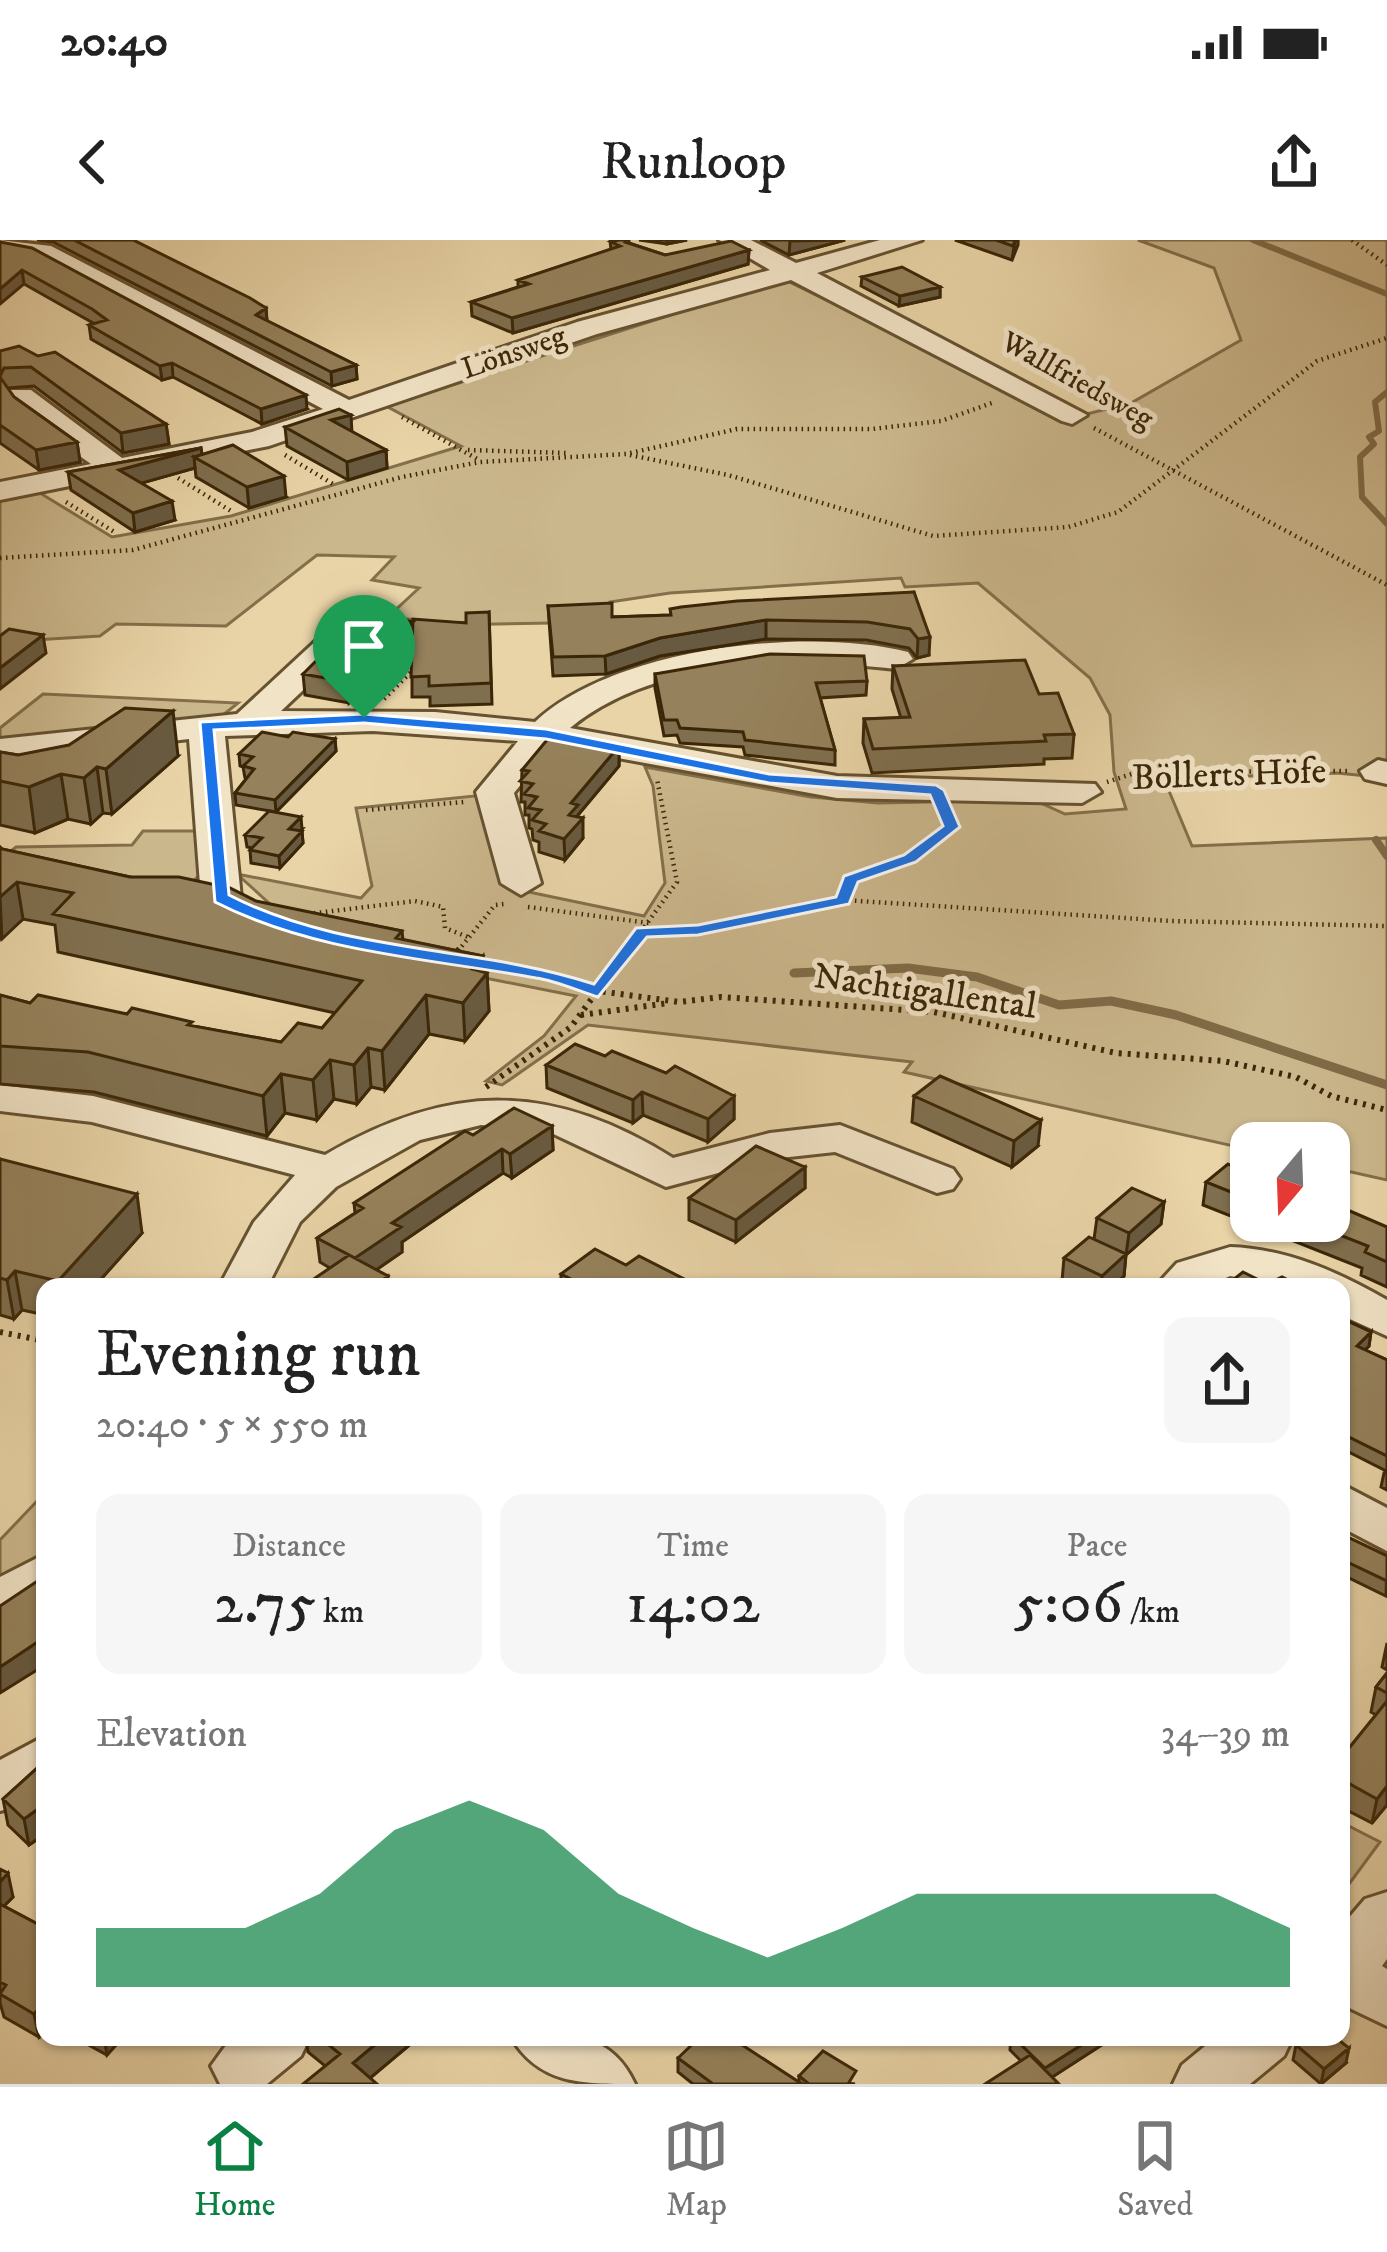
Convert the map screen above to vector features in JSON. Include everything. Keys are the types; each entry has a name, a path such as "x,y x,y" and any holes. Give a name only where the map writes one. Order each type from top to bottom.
{"street":[{"name":"Lönsweg","path":"0,491 259,440 587,328 909,240"},
{"name":"Wallfriedsweg","path":"727,243 1072,415"},
{"path":"8,246 42,251 359,406"},
{"path":"21,396 30,408 120,470"},
{"path":"249,722 344,633"},
{"path":"524,895 495,792 568,712 600,692 658,675 788,656 859,652 896,658"},
{"name":"Böllerts Höfe","path":"0,750 249,722 364,718 546,734 769,778 936,790 1082,792"},
{"path":"206,726 202,898 274,926"},
{"path":"0,1098 93,1108 331,1170"},
{"path":"248,1278 283,1212 331,1170 396,1132 454,1111 502,1108 548,1115 628,1146 666,1173 770,1146 840,1138 937,1179"},
{"path":"1192,1278 1209,1267 1245,1262 1280,1266 1307,1278"},
{"path":"1350,1299 1387,1321"},
{"path":"1350,1508 1387,1533"},
{"path":"0,1603 36,1579"},
{"path":"1350,1960 1387,1916"},
{"path":"1350,1977 1387,2000"},
{"path":"554,2046 603,2084"},
{"path":"1205,2084 1250,2046"}],"path":[{"path":"1352,240 1387,265"},
{"path":"359,406 468,450 626,454 728,475 933,536 1068,527 1118,512 1298,373 1317,361 1387,338"},
{"path":"626,454 736,429 872,429 940,421 974,407 1037,394"},
{"name":"Wallfriedsweg","path":"1072,415 1387,585"},
{"path":"259,440 333,484"},
{"path":"468,450 480,462"},
{"path":"0,558 134,550 402,477 480,462 596,454"},
{"path":"153,462 231,511"},
{"path":"38,484 116,533"},
{"path":"364,718 423,659"},
{"path":"454,1111 580,1015 677,882 655,755"},
{"name":"Böllerts Höfe","path":"1082,792 1138,772 1382,772"},
{"path":"843,900 850,879 910,859 952,827 936,790"},
{"path":"366,810 497,800"},
{"path":"274,926 309,913 415,901 442,907 445,928 468,937 524,895 649,923"},
{"path":"642,932 698,930 843,900 1171,921 1387,926"},
{"name":"Nachtigallental","path":"468,937 449,962 542,973 598,991 679,1002 782,1000 934,1012 1116,1053 1223,1061 1296,1077 1331,1096 1387,1110"},
{"path":"580,1015 679,1002"},
{"path":"0,1332 36,1339"}],"shaded area":[{"path":"1138,240 1387,240 1387,778 1337,773 1164,779 1192,846 1387,838 1387,1180 1350,1172 1350,1122 1230,1122 1230,1145 904,1072 912,1062 588,1025 502,1085 486,1081 544,1036 576,996 455,972 292,924 237,874 361,898 372,886 356,808 484,795 519,890 644,916 665,883 653,786 645,767 811,797 878,803 1034,800 1065,814 1126,809 1114,772 1110,715 1090,678 978,583 905,587 901,578 670,593 610,602 611,622 444,625 389,616 419,588 372,580 394,557 317,555 226,626 116,624 100,636 0,642 0,501 40,493 112,537 231,516 461,446 386,406 783,279 1071,418 1131,403 1241,340 1214,268"},
{"path":"43,694 238,703 223,715 0,740 0,728"},
{"path":"143,831 195,831 206,870 176,896 0,860 16,847 132,845"},
{"path":"36,1502 36,1568 0,1590 0,1540"},
{"path":"1350,1827 1380,1842 1350,1883"}],"building":[{"path":"74,240 133,240 250,298 266,308 256,315 356,365 331,372"},
{"path":"619,240 665,255 731,241 749,250 512,318 471,302 529,284 518,280 620,246 611,242"},
{"path":"0,242 32,248 306,395 261,409 172,363 160,366 89,325 107,320 22,270 0,289"},
{"path":"902,267 940,287 900,296 862,277"},
{"path":"19,346 38,356 55,352 166,424 121,433 31,367 4,368 0,376 0,351"},
{"path":"0,377 14,397 77,442 36,450 0,425"},
{"path":"339,409 351,415 331,420 386,450 347,462 285,427"},
{"path":"233,445 284,476 247,487 194,457"},
{"path":"201,448 119,470 172,501 133,513 68,472"},
{"path":"914,592 930,637 918,639 910,629 867,622 766,620 660,638 605,656 553,657 548,606 612,603 612,617 671,615 670,609 737,601"},
{"path":"489,612 491,683 429,686 429,676 411,677 413,619 466,623 466,613"},
{"path":"364,613 413,622 347,682 303,674"},
{"path":"9,629 43,635 0,668 0,636"},
{"path":"770,654 864,656 867,681 816,683 835,750 745,740 743,732 680,728 677,720 664,720 655,674"},
{"path":"1025,660 1039,694 1058,693 1074,734 1044,735 1046,741 873,749 864,719 910,717 893,666"},
{"path":"125,708 173,711 106,769 97,767 84,778 61,774 29,787 0,781 0,752 18,755 69,745"},
{"path":"262,732 335,739 275,800 235,793 254,769 243,766 253,757 239,754"},
{"path":"552,734 619,746 571,803 578,805 569,815 583,818 564,839 539,831 546,824 532,820 541,810 528,808 537,797 524,794 533,784 520,781 529,771 522,770"},
{"path":"269,811 301,817 289,829 302,831 279,856 250,850 262,838 245,835"},
{"path":"0,847 130,877 179,877 230,888 256,901 402,931 396,938 483,956 472,969 487,973 463,1003 426,995 382,1051 368,1048 354,1065 330,1060 313,1080 281,1074 263,1096 88,1052 0,1046 0,995 30,1003 38,995 127,1014 132,1008 192,1022 188,1025 281,1042 298,1023 322,1028 362,981 53,914 73,893 17,882 0,897"},
{"path":"575,1044 605,1056 612,1051 666,1073 675,1066 734,1096 708,1119 642,1092 633,1100 546,1065"},
{"path":"940,1076 1041,1120 1014,1141 914,1096"},
{"path":"514,1108 552,1126 510,1154 502,1149 392,1223 401,1227 355,1258 317,1238 363,1208 354,1203 465,1131 473,1135"},
{"path":"756,1146 805,1167 736,1220 689,1198"},
{"path":"0,1159 137,1194 61,1278 15,1271 7,1280 0,1278"},
{"path":"1228,1164 1230,1165 1230,1192 1206,1182"},
{"path":"1132,1188 1164,1202 1129,1233 1097,1218"},
{"path":"1350,1211 1387,1227 1387,1262 1365,1252 1368,1246 1350,1239"},
{"path":"1089,1237 1126,1254 1102,1276 1064,1258"},
{"path":"595,1249 626,1265 639,1256 682,1278 569,1278 561,1274"},
{"path":"349,1255 388,1276 385,1278 315,1278"},
{"path":"1350,1322 1371,1332 1357,1346 1387,1360 1387,1456 1350,1438"},
{"path":"1350,1538 1387,1556 1387,1581 1350,1563"},
{"path":"36,1582 36,1643 0,1667 0,1606"},
{"path":"1387,1673 1387,1693 1376,1687"},
{"path":"1387,1701 1387,1786 1377,1799 1350,1784 1350,1747"},
{"path":"36,1769 36,1810 24,1819 3,1799"},
{"path":"0,1904 36,1923 36,2012 0,1994 6,1985 0,1982"},
{"path":"330,2046 373,2046 353,2063 377,2084 303,2084 340,2054"},
{"path":"691,2046 744,2046 802,2084 713,2084 678,2058"},
{"path":"1022,2046 1080,2046 1045,2068"},
{"path":"1297,2046 1349,2048 1324,2069"},
{"path":"823,2051 856,2071 848,2084 809,2084 799,2076"},
{"path":"1030,2055 1059,2084 985,2084"}],"waterway":[{"path":"1253,240 1387,294"},
{"path":"1387,392 1375,402 1379,431 1369,437 1374,444 1360,457 1362,497 1387,524"},
{"path":"1376,840 1387,856"},
{"path":"794,973 908,968 977,977 1059,1005 1111,1001 1176,1015 1387,1085"}],"route":[{"path":"364,718 546,734 844,788 936,790 952,827 910,859 850,879 843,900 698,930 642,932 598,991 542,973 482,968 274,926 221,898 206,726 364,718"}]}
